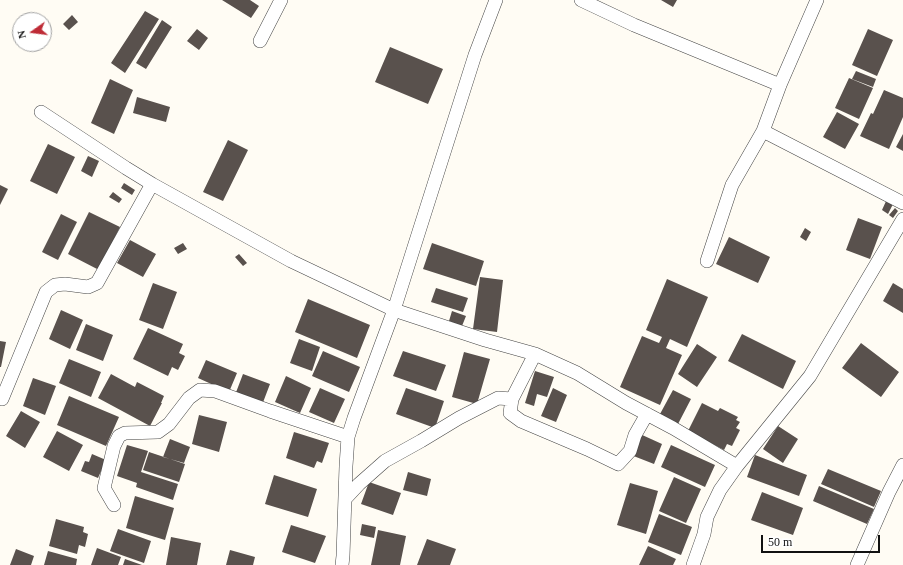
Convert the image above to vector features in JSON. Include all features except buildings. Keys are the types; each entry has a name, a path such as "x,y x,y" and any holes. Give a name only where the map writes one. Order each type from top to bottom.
{"street":[{"path":"260,41 281,0"},
{"path":"342,565 348,437 394,310 475,55 496,0"},
{"path":"581,0 634,25 780,85"},
{"path":"707,261 732,185 763,130 780,85 817,0"},
{"path":"40,112 152,184 291,262 394,310 485,340 535,354 577,373 626,403 673,428 737,466"},
{"path":"763,130 903,203"},
{"path":"2,399 46,292 55,285 65,284 88,287 97,283 152,184"},
{"path":"693,565 704,534 707,517 720,490 737,466 810,376 903,219"},
{"path":"535,354 512,399 510,413 521,421 618,464 630,451 635,435 647,414"},
{"path":"114,505 104,488 114,446 119,436 125,433 158,432 169,424 189,398 200,390 215,391 348,437"},
{"path":"345,499 359,484 385,461 459,418 498,398 512,399"},
{"path":"857,565 889,492 903,465"}]}
